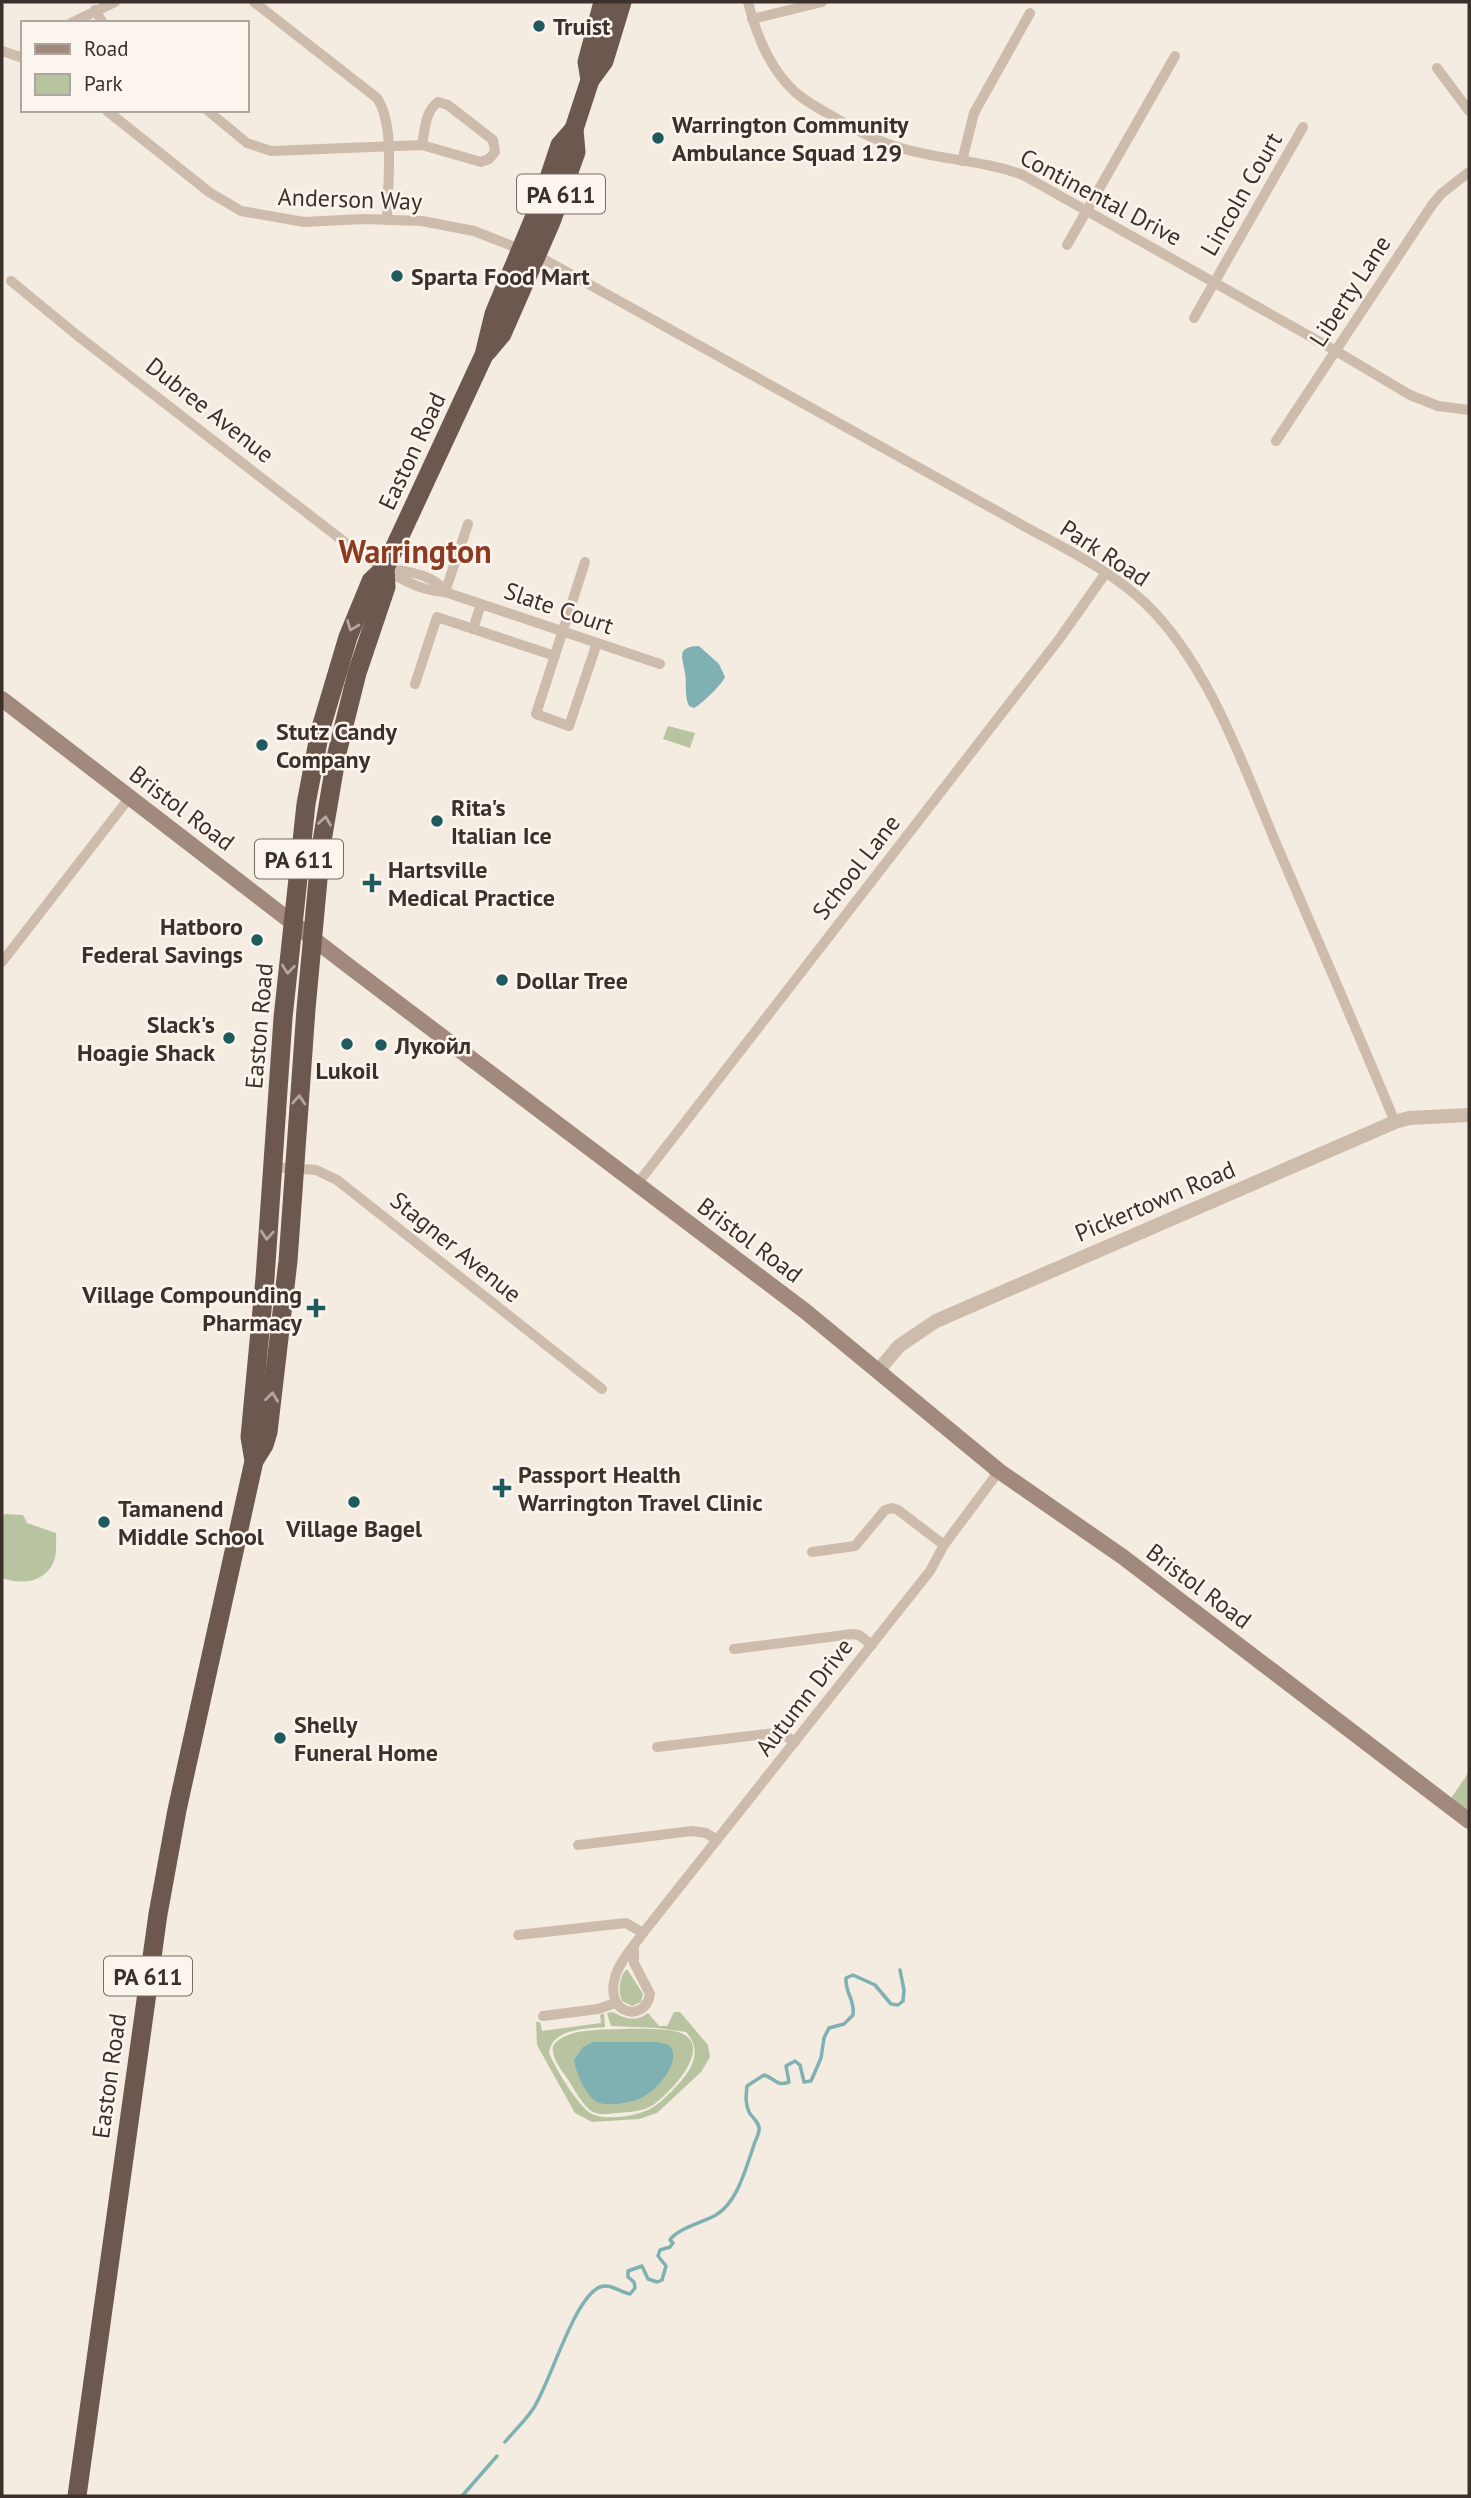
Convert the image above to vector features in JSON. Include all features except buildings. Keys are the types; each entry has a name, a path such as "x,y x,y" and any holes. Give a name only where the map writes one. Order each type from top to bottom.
{"highway":[{"name":"Easton Road","path":"590,80 587,62 603,2"},
{"name":"Easton Road","path":"254,1461 250,1437 292,922 306,804 320,731 355,618 371,581 385,568 484,355 502,334 530,253 576,152 574,129 590,80 604,61 622,2"},
{"name":"Easton Road","path":"77,2496 158,1914 177,1810 254,1461 264,1444 269,1421 288,1261 321,847 337,752 357,673 386,587 385,568"}],"main road":[{"name":"Bristol Road","path":"2,699 805,1311 999,1471 1123,1557 1469,1821"}],"street":[{"path":"76,21 115,2"},
{"path":"254,2 377,98 384,108 388,147 387,220"},
{"name":"Continental Drive","path":"748,2 765,53 784,80 807,101 870,137 909,150 1011,171 1214,282 1410,395 1438,406 1469,410"},
{"path":"752,19 822,2"},
{"path":"95,10 102,21"},
{"path":"962,161 974,113 1030,13"},
{"path":"2,51 21,57"},
{"path":"1067,245 1175,56"},
{"path":"1437,68 1469,111"},
{"path":"209,112 247,143 271,152 422,145 481,162 489,159 495,152 493,140 448,105 438,102 428,113 422,145"},
{"name":"Anderson Way","path":"109,112 209,192 241,211 304,222 422,221 474,231 530,253"},
{"name":"Lincoln Court","path":"1194,318 1303,127"},
{"name":"Liberty Lane","path":"1276,441 1433,205 1441,194 1469,172"},
{"name":"Park Road","path":"530,253 767,382 1105,573 1147,604 1174,635 1203,680 1252,787 1395,1122"},
{"name":"Dubree Avenue","path":"11,281 78,337 360,554 385,568"},
{"path":"445,592 468,524"},
{"path":"585,562 536,714 569,726 597,643"},
{"name":"Slate Court","path":"385,568 412,572 436,580 445,592 660,664"},
{"name":"School Lane","path":"638,1183 1060,638 1105,573"},
{"path":"473,629 481,604"},
{"path":"415,684 437,617 555,656"},
{"path":"2,962 130,797"},
{"name":"Pickertown Road","path":"878,1371 899,1346 936,1321 1395,1122 1409,1118 1469,1115"},
{"name":"Stagner Avenue","path":"272,1167 316,1170 337,1180 602,1389"},
{"name":"Autumn Drive","path":"615,2003 613,1986 616,1975 643,1933 930,1571 944,1545 999,1471"},
{"path":"812,1552 855,1546 885,1510 892,1508 944,1545"},
{"path":"734,1649 853,1634 859,1635 872,1645"},
{"path":"657,1747 775,1733 795,1742"},
{"path":"578,1845 697,1831 717,1840"},
{"path":"518,1935 623,1923 643,1933"},
{"path":"543,2016 598,2009 615,2003 621,2009 636,2011 645,2006 649,1999 649,1990 634,1963 634,1946"}],"green space":[{"path":"668,726 695,733 690,748 663,739"},
{"path":"5,1514 23,1515 27,1523 56,1533 54,1561 39,1578 17,1581 2,1578 2,1518"},
{"path":"1469,1772 1469,1821 1447,1804"},
{"path":"627,1969 643,1994 641,2002 632,2006 622,2001 620,1993 621,1980"},
{"path":"674,2012 680,2012 708,2045 710,2057 701,2072 657,2113 639,2119 592,2122 575,2113 537,2045 536,2022 540,2022 542,2031 601,2023 600,2015 604,2013 605,2027 563,2034 551,2045 549,2053 574,2095 587,2110 598,2116 629,2116 653,2107 683,2079 694,2056 692,2040 686,2032 611,2026 607,2013 634,2019 648,2013 659,2026 667,2026"},
{"path":"645,2029 679,2032 692,2042 693,2052 684,2073 649,2107 606,2114 590,2110 559,2066 553,2046 559,2040 575,2033"}],"water":[{"path":"699,646 719,664 725,677 702,703 694,708 689,706 687,698 682,654 686,648"},
{"path":"593,2042 657,2042 669,2045 673,2059 666,2076 645,2096 624,2103 601,2103 593,2099 585,2089 574,2060 583,2047"}],"waterway":[{"path":"505,2442 527,2418 540,2397 572,2323 590,2294 604,2286 630,2294 635,2288 634,2282 628,2277 628,2271 642,2266 648,2279 657,2282 662,2280 666,2266 658,2256 660,2250 670,2247 673,2243 670,2240 678,2232 716,2215 730,2202 759,2132 747,2105 747,2086 764,2075 778,2083 789,2082 786,2066 795,2061 800,2065 804,2082 811,2081 829,2028 844,2024 853,2015 846,1978 853,1975 875,1985 891,2004 898,2005 903,2001 904,1990 900,1970"},
{"path":"462,2496 497,2456"}],"place":[{"name":"Truist","path":"539,26"},
{"name":"Warrington Community Ambulance Squad 129","path":"658,138"},
{"name":"Sparta Food Mart","path":"397,276"},
{"name":"Stutz Candy Company","path":"262,745"},
{"name":"Rita's Italian Ice","path":"437,821"},
{"name":"Hartsville Medical Practice","path":"372,883"},
{"name":"Hatboro Federal Savings","path":"257,940"},
{"name":"Dollar Tree","path":"502,980"},
{"name":"Slack's Hoagie Shack","path":"229,1038"},
{"name":"Lukoil","path":"347,1044"},
{"name":"Лукойл","path":"381,1045"},
{"name":"Village Compounding Pharmacy","path":"316,1308"},
{"name":"Passport Health Warrington Travel Clinic","path":"502,1488"},
{"name":"Village Bagel","path":"354,1502"},
{"name":"Tamanend Middle School","path":"104,1522"},
{"name":"Shelly Funeral Home","path":"280,1738"}],"district":[{"name":"Warrington","path":"415,551"}]}
